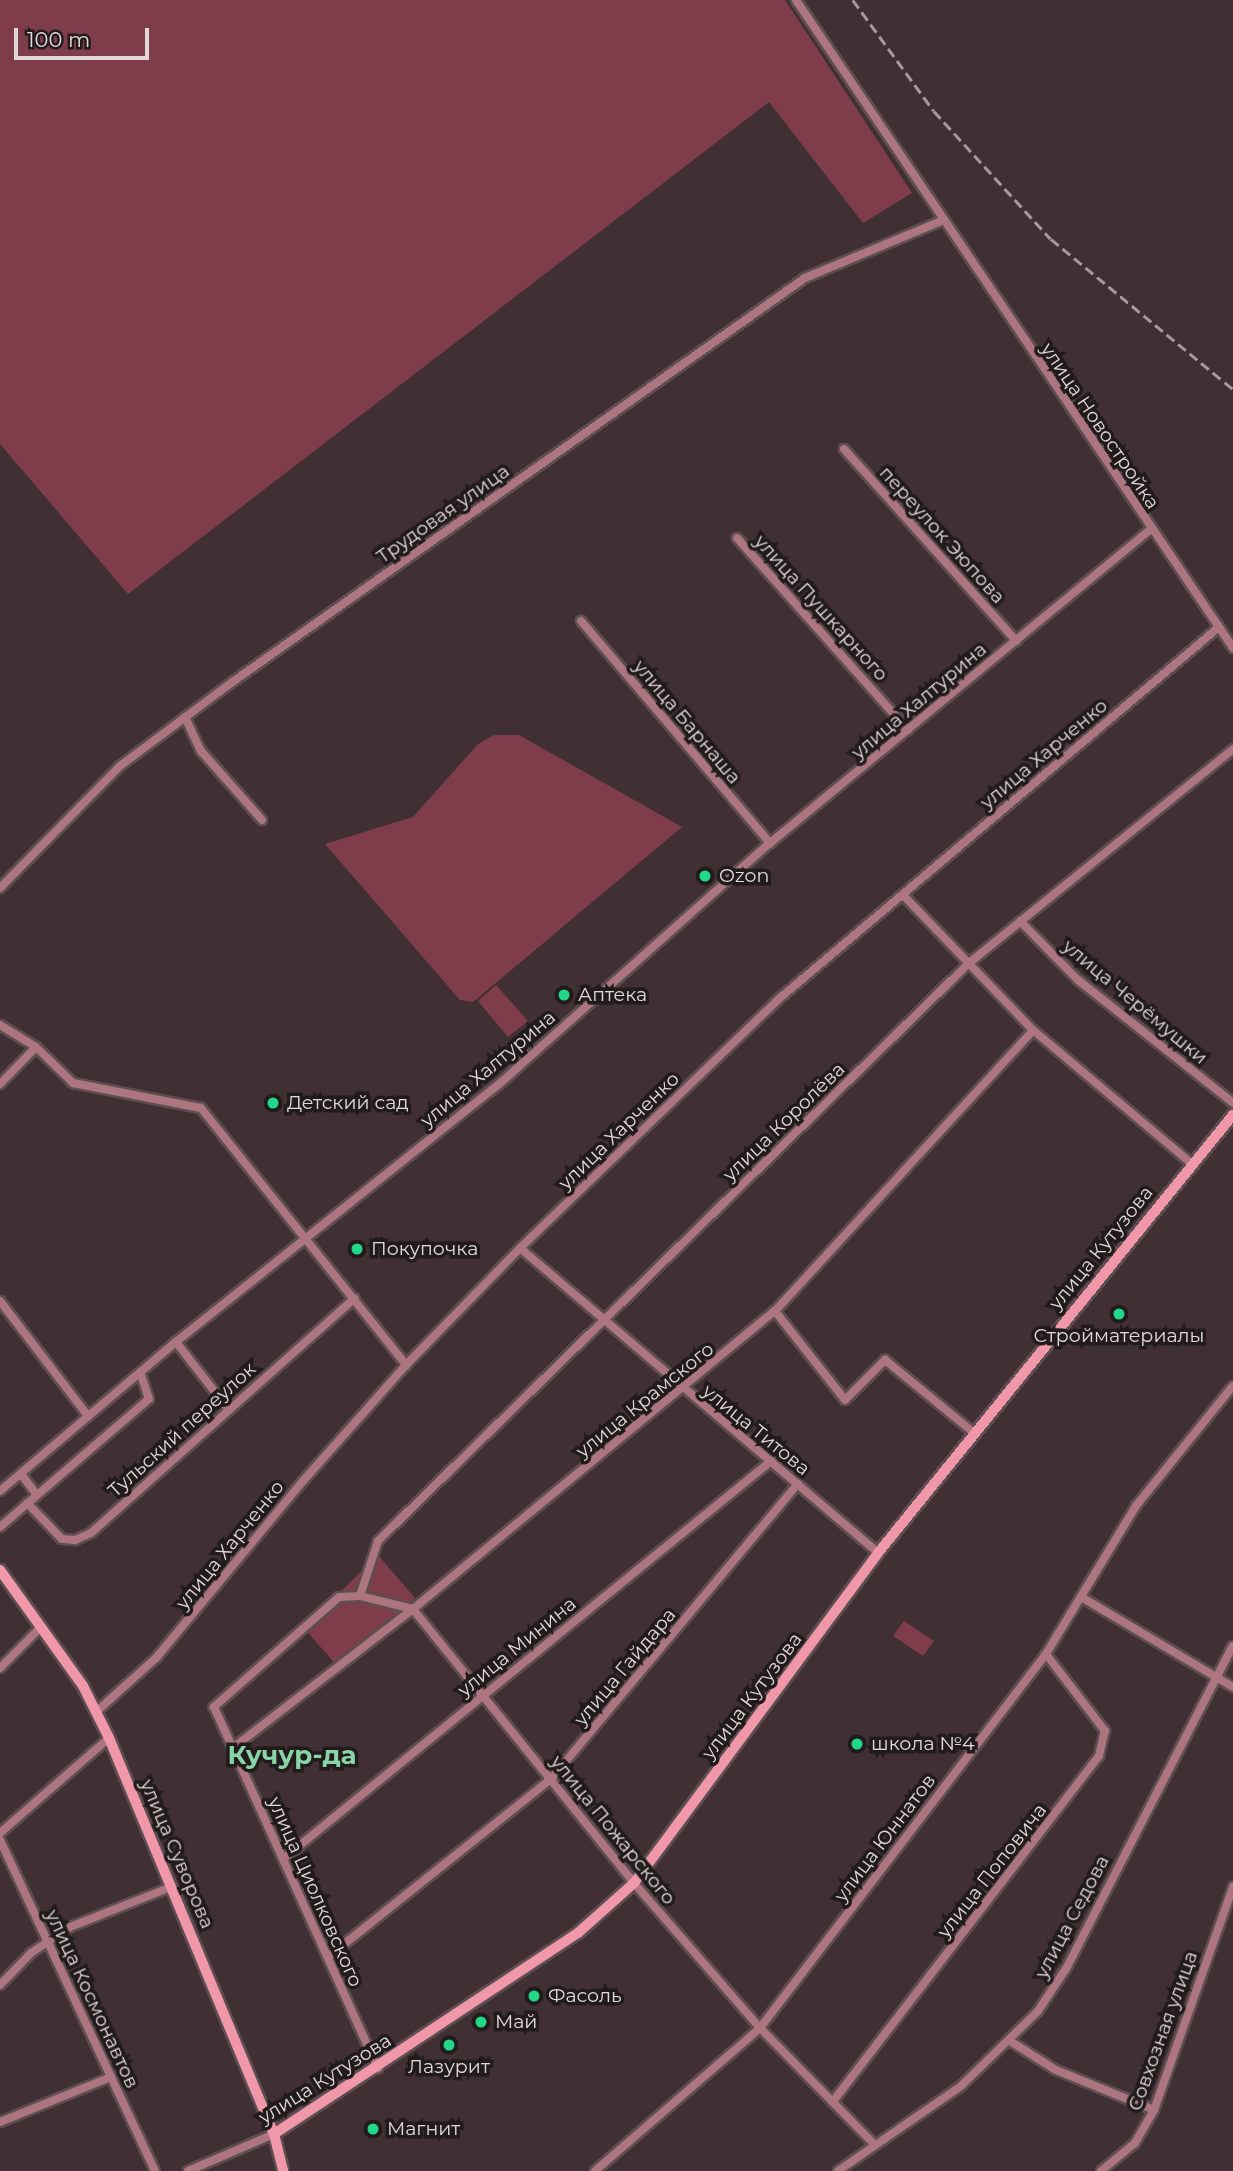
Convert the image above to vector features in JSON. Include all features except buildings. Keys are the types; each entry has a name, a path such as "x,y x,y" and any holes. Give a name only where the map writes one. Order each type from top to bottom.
{"main road":[{"name":"улица Кутузова","path":"274,2134 378,2068 578,1933 634,1883 878,1553 973,1432 1233,1115"},
{"name":"улица Суворова","path":"0,1570 41,1627 96,1712 109,1738 274,2134 283,2171"}],"street":[{"name":"улица Новостройка","path":"796,0 941,221 1233,648"},
{"name":"Трудовая улица","path":"0,888 120,766 185,717 805,278 941,221"},
{"name":"переулок Эюпова","path":"844,449 1016,641"},
{"name":"улица Халтурина","path":"0,1491 176,1342 498,1085 770,844 1152,529"},
{"name":"улица Пушкарного","path":"737,538 908,730"},
{"name":"улица Барнаша","path":"581,621 770,844"},
{"name":"улица Харченко","path":"96,1712 156,1658 203,1606 295,1490 407,1365 520,1248 780,998 1219,627"},
{"path":"185,717 201,751 262,820"},
{"name":"улица Королёва","path":"360,1596 378,1542 969,963 1233,749"},
{"path":"903,895 1033,1030 1192,1164"},
{"name":"улица Черёмушки","path":"1020,921 1078,980 1233,1102"},
{"path":"0,1025 36,1047 73,1083 201,1108 307,1236 407,1365"},
{"name":"улица Крамского","path":"233,1748 413,1609 683,1391 775,1311 1033,1030"},
{"path":"0,1084 36,1047"},
{"name":"улица Титова","path":"520,1248 683,1391 771,1461 878,1553"},
{"name":"Тульский переулок","path":"27,1503 62,1539 75,1540 91,1533 355,1298"},
{"path":"0,1301 88,1416"},
{"path":"775,1311 845,1400 885,1360 973,1432"},
{"path":"176,1342 229,1410"},
{"path":"0,1527 149,1399 141,1374"},
{"name":"улица Юннатов","path":"595,2171 760,2028 1046,1654 1083,1598 1136,1506 1233,1386"},
{"name":"улица Минина","path":"283,1859 771,1461"},
{"path":"22,1474 36,1494"},
{"name":"улица Гайдара","path":"328,1957 551,1779 798,1484"},
{"path":"360,1596 413,1609"},
{"name":"улица Циолковского","path":"360,1596 339,1597 214,1707 378,2068"},
{"path":"1083,1598 1233,1687"},
{"name":"улица Пожарского","path":"413,1609 634,1883 760,2028 834,2100 874,2144"},
{"path":"0,1668 41,1627"},
{"name":"улица Седова","path":"838,2171 961,2086 1010,2042 1038,2011 1067,1967 1135,1830 1233,1646"},
{"name":"улица Поповича","path":"834,2100 1099,1756 1105,1731 1046,1654"},
{"path":"0,1833 109,1738"},
{"name":"улица Космонавтов","path":"0,1840 155,2171"},
{"path":"0,1985 47,1941 70,1927 171,1887"},
{"name":"Совхозная улица","path":"1101,2171 1135,2143 1154,2110 1233,1887"},
{"path":"1010,2042 1056,2070 1154,2110"},
{"path":"0,2122 111,2077"},
{"name":"улица Кутузова","path":"188,2171 274,2134"}],"shaded area":[{"path":"0,0 785,0 912,193 863,223 769,102 128,594 0,444"},
{"path":"494,735 519,735 682,827 473,1002 460,1000 325,844 413,817 478,744"},
{"path":"496,985 528,1021 508,1037 478,1001"},
{"path":"378,1555 414,1597 413,1609 338,1667 304,1628"},
{"path":"904,1621 934,1641 923,1656 893,1636"}],"railway":[{"path":"853,0 934,111 1051,239 1233,389"}],"place":[{"name":"Ozon","path":"705,876"},
{"name":"Аптека","path":"564,995"},
{"name":"Детский сад","path":"273,1103"},
{"name":"Покупочка","path":"357,1249"},
{"name":"Стройматериалы","path":"1119,1314"},
{"name":"школа №4","path":"857,1744"},
{"name":"Фасоль","path":"534,1996"},
{"name":"Май","path":"481,2022"},
{"name":"Лазурит","path":"449,2045"},
{"name":"Магнит","path":"373,2129"}],"district":[{"name":"Кучур-да","path":"292,1756"}]}
